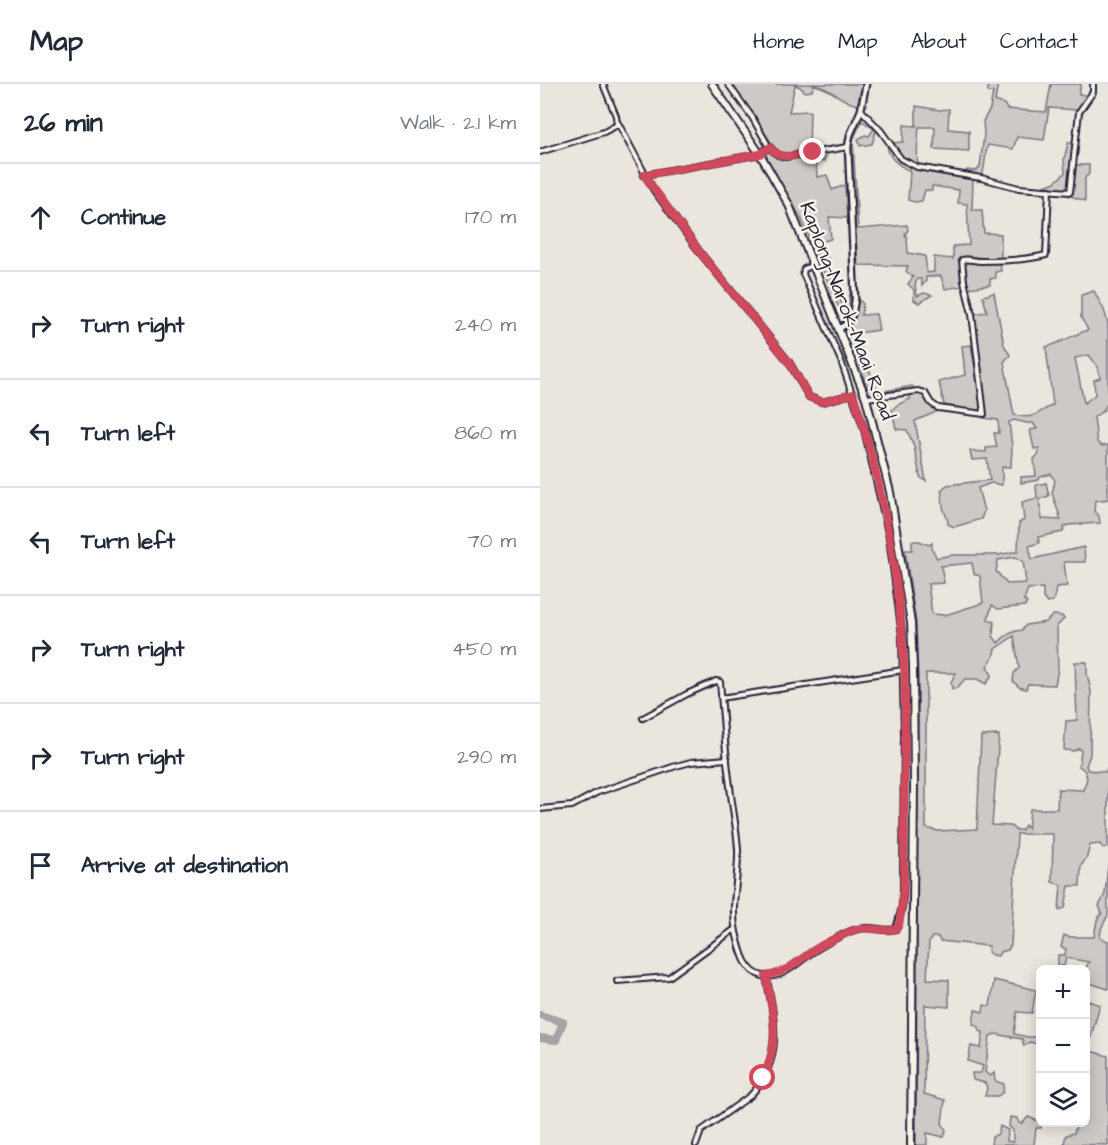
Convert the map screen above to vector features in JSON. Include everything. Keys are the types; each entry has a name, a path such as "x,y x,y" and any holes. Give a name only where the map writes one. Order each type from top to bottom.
{"highway":[{"name":"Kaplong-Narok-Maai Road","path":"712,84 760,154 789,206 866,398 888,479 911,623 914,719 911,1145"}],"street":[{"path":"603,84 618,123 644,175 702,255 789,362 809,397 822,402 853,394"},
{"path":"728,84 770,147 778,155 785,157 848,147"},
{"path":"839,329 848,324 852,318 855,299 848,147 850,135 861,110 866,84"},
{"path":"861,110 881,131 901,159 909,164 932,171 958,174 1019,188 1070,192 1079,112 1093,92 1093,84"},
{"path":"540,152 609,130 618,123"},
{"path":"644,175 760,154 770,147"},
{"path":"866,398 918,391 925,393 931,403 938,408 984,414 972,314 964,281 962,260 978,261 1046,255 1049,190"},
{"path":"643,718 687,694 716,681 720,682 738,849 735,929 747,965 758,974 766,976 786,971 812,952 858,929 872,928 890,931 896,929 899,925 903,891 902,635 889,537 867,438 841,361 803,272 804,269 814,264"},
{"path":"877,483 888,479"},
{"path":"893,568 903,567"},
{"path":"721,698 903,670"},
{"path":"540,809 563,809 598,792 676,766 691,762 727,759"},
{"path":"617,981 669,977 735,929"},
{"path":"696,1145 701,1131 750,1096 767,1069 774,1045 775,1028 766,976"}],"shaded area":[{"path":"732,84 863,84 857,105 814,85 812,91 805,92 795,85 789,112 810,111 809,149 786,154 774,147"},
{"path":"988,84 998,84 995,101 1004,104 1007,109 1046,112 1051,84 1081,84 1079,94 1088,96 1076,110 1049,108 1044,140 1017,137 1013,149 988,145 982,176 965,173 967,170 976,171 980,167 984,134 983,121 990,109 993,92 988,92"},
{"path":"916,106 939,110 949,109 948,129 969,131 969,151 934,149 935,127 919,127 918,166 903,159 892,143 903,142 904,125 916,126"},
{"path":"862,116 880,131 885,140 876,131 872,144 860,146 858,139 865,135 869,136 874,129 862,121 853,140 858,229 907,225 908,230 905,234 908,253 925,256 927,273 934,272 934,257 953,259 953,246 969,245 967,204 958,203 959,190 932,186 932,191 925,190 922,201 908,200 910,171 895,161 889,154 887,145 895,155 914,168 936,174 973,179 972,210 982,210 984,233 1001,234 1001,259 977,260 965,256 961,258 963,286 945,289 941,276 926,277 922,286 921,279 917,279 915,285 917,296 924,293 932,295 919,303 914,300 914,290 908,284 913,277 906,271 908,266 858,265 849,146 853,129"},
{"path":"1073,141 1068,190 1042,187 1055,182 1065,173 1064,160 1068,143"},
{"path":"770,150 783,159 828,151 824,161 816,161 817,177 827,175 832,190 845,185 847,218 829,217 831,239 820,242 828,259 825,263 844,309 848,304 851,289 850,310 845,322 800,216 764,155"},
{"path":"1075,165 1089,165 1089,174 1085,178 1085,201 1067,195 1072,190"},
{"path":"967,261 1000,262 1001,271 995,272 996,278 990,279 990,285 968,288 963,265"},
{"path":"1094,291 1108,323 1108,402 1103,411 1094,417 1097,442 1101,446 1108,445 1108,499 1095,501 1094,511 1099,516 1100,523 1068,525 1064,527 1063,532 1038,537 1039,543 1029,546 1032,559 1084,547 1085,562 1064,562 1067,586 1056,587 1053,601 1047,603 1043,598 1043,588 1028,589 1024,600 1027,603 1025,606 998,609 992,605 988,619 994,622 993,636 998,643 1009,634 1022,630 1026,625 1046,622 1053,615 1062,616 1064,619 1057,626 1058,669 1055,685 1028,684 1026,689 1019,687 1013,681 1014,673 1019,668 1014,636 995,649 987,667 992,675 986,684 977,679 965,679 957,688 952,689 951,682 956,673 926,673 926,828 938,831 977,829 981,736 999,735 992,825 1011,826 1015,830 1022,830 1025,825 1028,829 1030,809 1057,809 1058,789 1083,790 1087,779 1085,771 1079,766 1081,751 1079,748 1074,751 1064,750 1066,721 1077,720 1075,662 1087,662 1091,691 1090,755 1086,766 1088,770 1105,772 1108,766 1108,847 1103,848 1100,844 1090,845 1087,857 1081,866 1080,886 1069,886 1065,908 1059,910 1061,885 1052,882 1053,834 1017,834 1011,945 1008,950 1000,952 998,956 992,955 988,952 989,946 940,941 938,937 932,937 929,942 927,979 949,980 949,1007 925,1005 924,1094 945,1100 942,1123 946,1130 944,1137 927,1133 927,1145 916,1145 918,679 916,622 905,550 912,550 912,541 919,541 929,545 932,543 932,549 937,558 952,555 999,555 1018,551 1019,523 1024,520 1022,502 1037,498 1036,485 1046,483 1049,496 1039,499 1042,519 1061,520 1052,493 1055,481 1051,474 1040,477 1039,480 1021,483 1021,477 1036,476 1034,459 1040,448 1034,449 1030,430 1037,429 1033,423 1014,420 1009,422 1012,447 1011,467 1002,467 1002,485 991,483 978,488 984,511 981,519 954,527 948,524 941,490 947,485 990,480 987,459 972,460 970,451 986,452 986,448 997,447 994,433 999,433 998,420 983,418 986,412 974,314 987,312 983,296 994,293 1004,345 1010,355 1004,362 1014,415 1027,417 1053,405 1046,347 1088,330 1081,317 1081,295","holes":["1089,355 1098,367 1100,378 1094,380 1095,395 1084,403 1075,358","1015,557 1023,561 1026,583 1007,584 996,571 998,560","972,563 974,574 980,576 983,603 945,615 932,614 928,584 944,583 941,566"]},
{"path":"858,298 863,304 861,315 876,314 879,330 857,333 868,370 879,392 912,386 915,389 870,396 848,328 855,318"},
{"path":"971,345 982,407 982,411 979,412 944,405 939,382 965,375 962,346"},
{"path":"909,393 923,394 930,406 937,409 936,412 915,421 926,481 920,477 914,446 907,430 896,429 892,410 910,399"},
{"path":"1108,865 1108,915 1101,929 1100,938 1108,941 1108,989 1090,983 1090,965 1087,965 1089,962 1066,958 1064,965 1058,965 1058,955 1065,955 1066,949 1061,947 1064,935 1094,937 1097,920 1102,913 1099,906 1105,894"},
{"path":"994,980 1036,990 1032,1013 1017,1012 1014,1034 1036,1037 1036,1044 1030,1042 1024,1046 1022,1039 995,1034 990,1036 985,1072 990,1076 994,1073 995,1081 1004,1084 1003,1092 998,1096 985,1096 987,1088 985,1083 973,1080 972,1073 981,1073 983,1066 968,1061 971,1046 981,1048 983,1032 973,1024 975,1010 983,1012 984,1005 990,1006"},
{"path":"1090,1001 1100,1005 1090,1040"},
{"path":"1090,1051 1108,1056 1108,1145 1064,1144 1066,1135 1074,1133 1076,1127 1090,1127"},
{"path":"1010,1117 1017,1118 1022,1124 1028,1117 1036,1120 1036,1127 1041,1127 1036,1128 1034,1145 991,1145 992,1137 998,1134 1000,1126 1008,1130 1007,1141 1013,1142 1013,1130 1009,1126"}],"waterway":[{"path":"540,1015 563,1022 556,1040 540,1038"}],"route":[{"path":"763,1078 772,1057 775,1028 766,976 786,971 812,952 858,929 872,928 890,931 899,925 903,891 902,635 889,537 867,438 853,394 822,402 809,397 789,362 743,302 702,255 644,175 760,154 770,147 778,155 785,157 813,152"}]}
